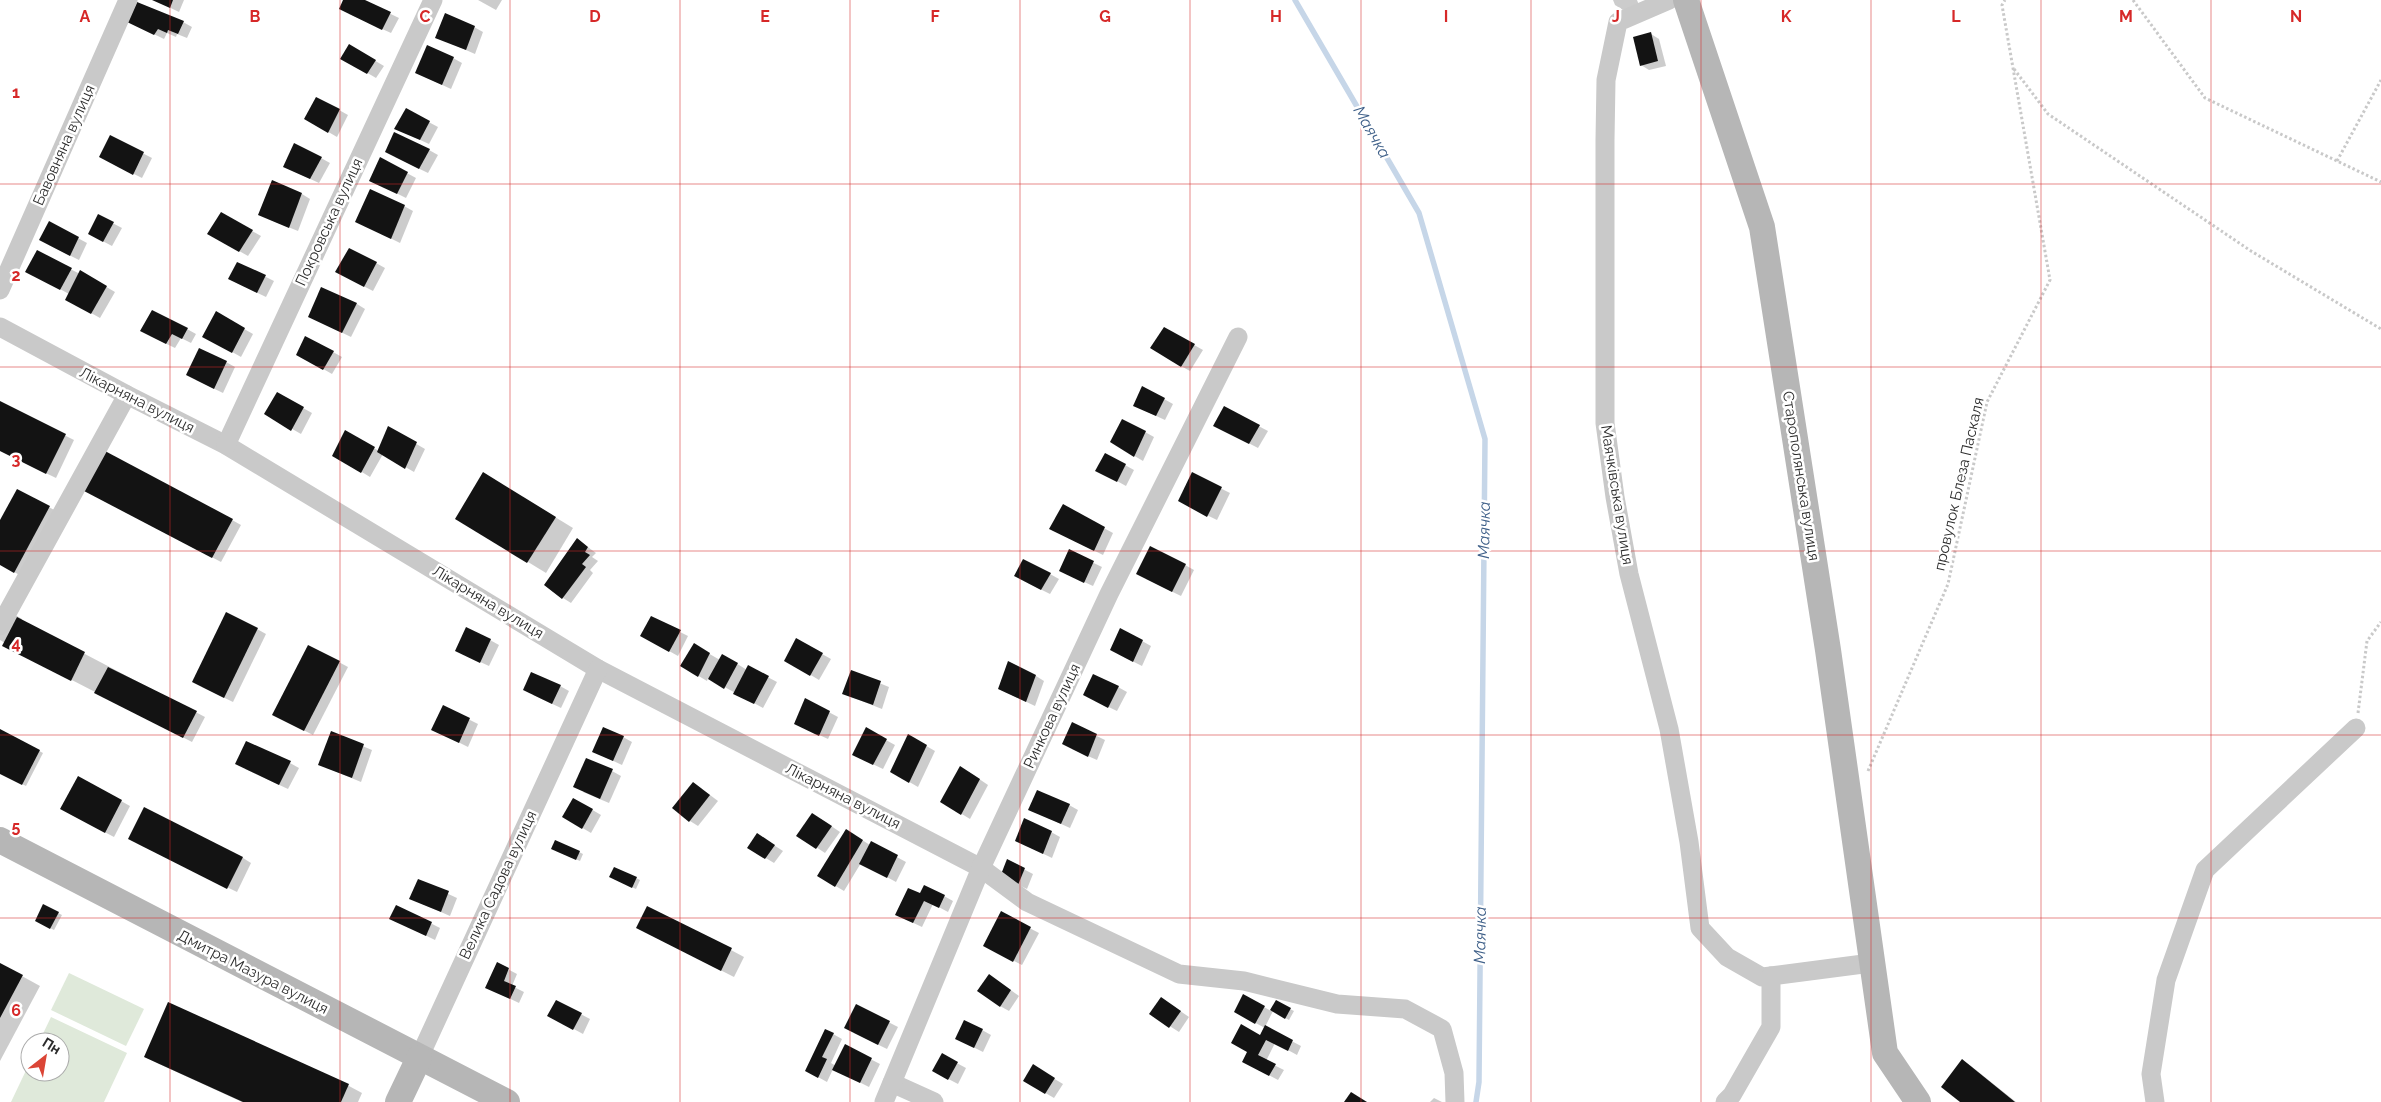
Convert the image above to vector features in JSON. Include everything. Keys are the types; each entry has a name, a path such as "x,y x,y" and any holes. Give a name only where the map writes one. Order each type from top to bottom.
{"street":[{"name":"Бавовняна вулиця","path":"0,290 128,0"},
{"name":"Покровська вулиця","path":"226,445 433,0"},
{"name":"Маячківська вулиця","path":"1669,0 1618,22 1606,80 1605,423 1615,497 1629,574 1669,730 1689,842 1700,928 1728,957 1762,977 1771,976"},
{"name":"Старополянська вулиця","path":"1686,0 1762,227 1828,650 1885,1053 1918,1102"},
{"name":"Лікарняна вулиця","path":"0,327 226,445 598,668 981,868 1027,902 1179,974 1244,981 1337,1004 1405,1009 1442,1029 1454,1073 1455,1102"},
{"name":"Ринкова вулиця","path":"884,1102 981,868 1109,594 1238,338"},
{"path":"0,626 127,395"},
{"name":"Велика Садова вулиця","path":"398,1102 598,668"},
{"path":"2155,1102 2151,1074 2166,980 2205,870 2356,728"},
{"name":"Дмитра Мазура вулиця","path":"0,840 507,1102"},
{"path":"1725,1102 1732,1095 1771,1027 1771,976 1871,963"},
{"path":"892,1083 934,1102"}],"path":[{"name":"провулок Блеза Паскаля","path":"1866,775 1948,584 1987,402 2050,280 2002,5 2005,0"},
{"path":"2133,0 2205,98 2381,182"},
{"path":"2013,68 2048,114 2251,251 2381,329"},
{"path":"2337,161 2381,80"},
{"path":"2356,728 2367,642 2381,622"}],"green space":[{"path":"69,973 144,1009 126,1046 51,1010"},
{"path":"51,1017 127,1053 104,1102 11,1102 20,1082 70,1082 70,1032 44,1032"}],"building":[{"path":"152,0 173,0 170,8"},
{"path":"343,0 365,0 391,12 382,30 339,9"},
{"path":"137,2 184,21 178,34 168,30 167,33 158,29 154,35 127,22"},
{"path":"445,13 475,26 466,50 435,38"},
{"path":"1651,32 1658,61 1640,66 1633,37"},
{"path":"349,44 376,60 367,74 340,59"},
{"path":"427,45 454,57 442,85 415,73"},
{"path":"316,97 340,109 328,133 304,119"},
{"path":"406,108 430,121 420,140 394,129"},
{"path":"394,132 430,149 419,169 385,152"},
{"path":"110,135 144,152 133,175 99,157"},
{"path":"294,143 322,157 310,179 283,167"},
{"path":"380,157 408,172 397,194 369,181"},
{"path":"272,180 302,193 289,228 258,215"},
{"path":"370,189 405,205 391,239 355,222"},
{"path":"221,212 253,230 239,252 207,234"},
{"path":"98,214 114,222 103,242 88,234"},
{"path":"49,221 79,237 70,256 39,240"},
{"path":"349,248 377,262 364,287 335,272"},
{"path":"37,250 72,268 60,290 25,272"},
{"path":"237,262 266,275 257,293 228,279"},
{"path":"80,270 107,286 91,314 65,300"},
{"path":"321,287 357,303 342,333 308,317"},
{"path":"152,310 188,328 182,339 172,334 166,344 140,331"},
{"path":"216,311 245,328 232,353 202,337"},
{"path":"1164,327 1195,344 1181,367 1150,348"},
{"path":"305,336 334,351 323,370 296,355"},
{"path":"199,348 227,361 214,389 186,375"},
{"path":"1142,386 1165,398 1156,416 1133,406"},
{"path":"277,392 304,407 291,431 264,414"},
{"path":"0,401 66,434 46,474 0,451"},
{"path":"1224,406 1260,425 1249,444 1213,426"},
{"path":"1122,419 1146,431 1134,457 1110,442"},
{"path":"388,426 417,442 405,469 377,452"},
{"path":"345,430 375,447 361,473 332,456"},
{"path":"105,451 233,519 212,558 84,491"},
{"path":"1105,453 1126,464 1117,482 1095,471"},
{"path":"483,472 556,517 527,563 455,519"},
{"path":"1192,472 1222,487 1207,517 1178,501"},
{"path":"17,489 50,506 14,573 0,565 0,520"},
{"path":"1063,504 1105,527 1094,551 1049,529"},
{"path":"577,538 588,547 585,552 590,555 582,564 586,567 562,599 544,585"},
{"path":"1150,546 1186,564 1172,592 1136,574"},
{"path":"1069,549 1094,561 1084,583 1059,571"},
{"path":"1023,559 1051,573 1041,590 1014,576"},
{"path":"226,612 258,628 224,698 192,682"},
{"path":"651,616 681,630 669,652 640,636"},
{"path":"17,617 85,652 71,681 2,646"},
{"path":"466,627 491,639 480,663 455,651"},
{"path":"1120,628 1143,640 1133,662 1110,650"},
{"path":"796,638 823,653 810,676 784,661"},
{"path":"694,643 710,653 698,677 680,666"},
{"path":"308,645 340,661 304,731 272,715"},
{"path":"722,654 738,663 724,689 708,679"},
{"path":"1008,661 1036,675 1026,702 998,689"},
{"path":"748,665 769,676 754,704 733,694"},
{"path":"108,667 197,711 183,738 94,693"},
{"path":"851,670 881,681 873,705 842,694"},
{"path":"531,672 561,685 552,704 523,690"},
{"path":"1093,674 1119,686 1108,708 1083,695"},
{"path":"805,698 830,711 819,736 794,724"},
{"path":"443,705 470,718 459,743 431,730"},
{"path":"1072,722 1097,734 1088,757 1062,744"},
{"path":"603,727 624,736 613,761 592,752"},
{"path":"866,727 887,739 873,765 852,755"},
{"path":"0,729 40,750 22,785 0,774"},
{"path":"331,731 364,744 352,778 318,765"},
{"path":"908,734 927,745 909,783 890,772"},
{"path":"246,741 291,761 279,785 235,764"},
{"path":"586,758 613,769 600,799 573,787"},
{"path":"960,766 980,779 961,815 940,802"},
{"path":"78,776 122,800 105,833 60,809"},
{"path":"693,782 710,795 689,822 672,808"},
{"path":"1037,790 1070,804 1061,824 1028,810"},
{"path":"573,798 593,809 582,829 562,817"},
{"path":"144,807 243,857 227,889 128,839"},
{"path":"812,813 832,826 816,849 796,836"},
{"path":"1024,818 1052,831 1043,854 1015,841"},
{"path":"846,829 863,840 835,887 817,876"},
{"path":"757,833 775,845 765,859 747,848"},
{"path":"555,840 580,851 576,860 551,849"},
{"path":"871,841 898,855 887,878 859,864"},
{"path":"1007,859 1025,868 1018,885 1000,877"},
{"path":"614,867 637,877 632,888 609,877"},
{"path":"418,879 449,891 441,912 409,899"},
{"path":"924,885 945,895 939,908 924,901 913,923 895,915 908,888 920,893"},
{"path":"43,904 59,912 50,929 35,921"},
{"path":"396,905 432,922 426,936 389,919"},
{"path":"647,906 732,948 721,971 636,928"},
{"path":"1001,911 1031,927 1013,962 983,946"},
{"path":"497,962 509,968 504,981 516,986 510,999 485,988"},
{"path":"0,963 23,975 0,1018"},
{"path":"989,974 1011,990 1000,1007 977,991"},
{"path":"1243,994 1265,1006 1255,1024 1234,1012"},
{"path":"1161,997 1181,1011 1169,1028 1149,1014"},
{"path":"556,1000 582,1013 573,1030 547,1016"},
{"path":"1276,1000 1291,1008 1285,1019 1270,1010"},
{"path":"168,1002 349,1084 341,1102 243,1102 144,1057"},
{"path":"856,1004 890,1021 878,1045 844,1028"},
{"path":"964,1020 983,1029 974,1048 955,1039"},
{"path":"1241,1024 1260,1035 1265,1025 1293,1040 1288,1051 1266,1040 1258,1055 1276,1064 1269,1076 1242,1062 1247,1052 1231,1043"},
{"path":"825,1029 834,1033 822,1057 827,1059 818,1078 805,1071"},
{"path":"845,1044 872,1058 860,1083 832,1070"},
{"path":"942,1053 958,1062 948,1080 932,1071"},
{"path":"1962,1059 2015,1102 1960,1102 1941,1087"},
{"path":"1033,1064 1055,1078 1045,1094 1023,1081"},
{"path":"1351,1092 1367,1102 1344,1102"}],"waterway":[{"name":"Маячка","path":"1295,0 1419,213 1485,439 1479,1082 1476,1102"}]}
